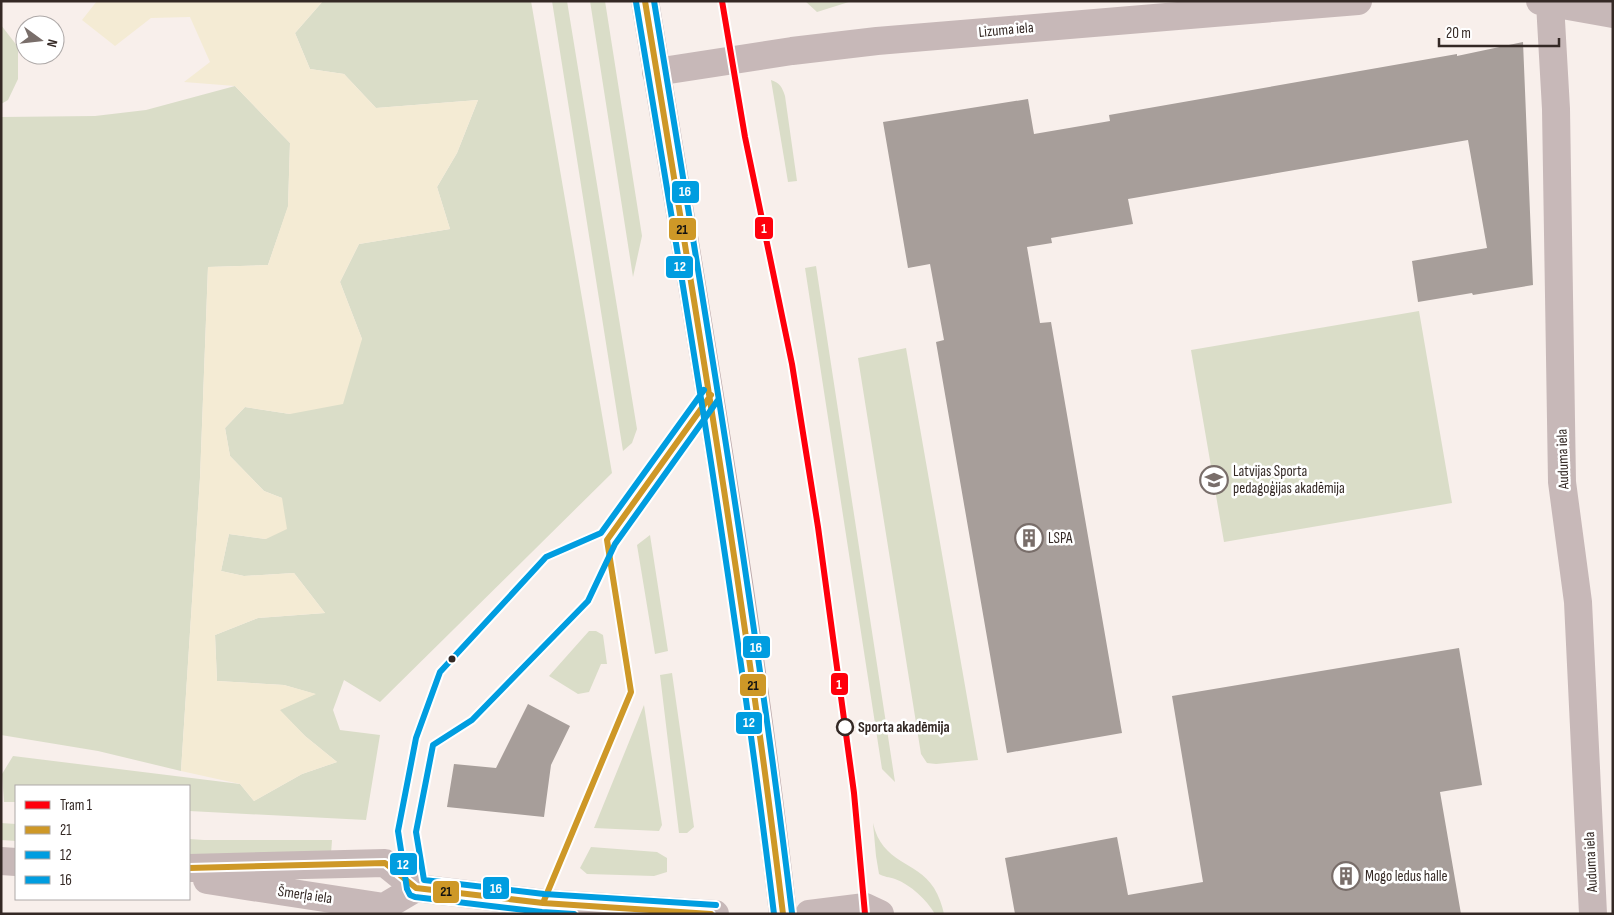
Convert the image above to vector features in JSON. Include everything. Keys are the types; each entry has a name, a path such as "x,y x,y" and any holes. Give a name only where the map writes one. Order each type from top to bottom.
{"highway":[{"path":"644,1 712,404 769,795 784,914"}],"street":[{"name":"Lizuma iela","path":"656,72 877,40 1358,1"},
{"path":"1545,2 1613,14"},
{"name":"Auduma iela","path":"1545,2 1556,119 1562,482 1578,602 1594,914"},
{"path":"1,861 15,862"},
{"name":"Šmerļa iela","path":"190,868 385,863 416,888 384,907 190,878"},
{"path":"416,888 451,903 543,903 715,914"},
{"path":"809,914 865,908 880,914"}],"green space":[{"path":"323,1 531,1 612,473 380,702 344,680 333,710 340,730 380,735 366,820 190,811 190,785 15,785 15,802 4,802 2,774 13,756 240,784 254,801 302,774 337,762 305,736 279,710 315,694 284,685 217,681 215,635 258,618 325,613 294,573 244,576 221,571 229,534 266,539 282,498 264,491 230,456 225,428 245,407 290,414 362,339 340,282 359,244 450,229 437,187 457,153 478,100 376,108 344,74 310,69 295,33"},
{"path":"552,1 567,1 637,429 632,443 623,451"},
{"path":"590,1 605,1 642,236 633,277"},
{"path":"805,1 852,1 817,12"},
{"path":"1,25 15,43 15,65 18,65 18,79 8,100 1,104"},
{"path":"771,80 777,82 785,96 797,181 788,182"},
{"path":"235,86 290,143 288,207 268,265 208,267 200,478 181,771 98,751 1,735 1,117 95,116 146,110"},
{"path":"816,266 895,782 882,769 805,268"},
{"path":"1419,311 1452,503 1224,542 1191,350"},
{"path":"906,348 978,760 936,764 927,763 921,754 858,358"},
{"path":"650,535 668,651 655,654 637,545"},
{"path":"589,631 596,631 603,635 607,664 601,664 589,692 578,694 549,676"},
{"path":"672,673 694,827 687,833 679,833 660,675"},
{"path":"644,705 662,825 659,831 594,828"},
{"path":"1,823 15,824 15,841 1,840"},
{"path":"873,823 877,836 884,847 927,879 934,888 944,914 935,914 923,898 907,885 879,874"},
{"path":"190,839 332,840 331,854 190,855"},
{"path":"591,847 657,852 667,858 667,872 654,876 587,874 580,868"}],"sand":[{"path":"97,1 323,1 295,33 310,69 344,74 376,108 478,100 457,153 437,187 450,229 359,244 340,282 362,339 343,404 290,414 245,407 225,428 230,456 264,491 282,498 287,529 266,539 229,534 221,571 244,576 294,573 325,613 258,618 215,635 217,681 284,685 316,694 280,710 305,736 337,762 302,774 254,801 240,784 181,771 200,478 208,267 268,265 288,206 290,143 235,86 184,82 210,62 190,17 151,18 115,46 82,20"}],"building":[{"name":"LSPA","path":"1523,42 1533,285 1418,302 1412,261 1487,248 1468,140 1128,199 1133,224 1051,238 1052,243 1027,247 1040,323 1051,322 1122,733 1007,753 936,342 944,340 930,264 908,268 883,122 1028,99 1034,134 1110,121 1109,115 1457,54 1457,56"},
{"path":"1459,648 1482,785 1440,792 1461,914 1015,914 1005,858 1117,837 1128,895 1203,882 1172,696"},
{"path":"528,704 570,726 551,765 544,817 447,807 454,764 496,768"}],"tram line":[{"name":"1","path":"722,1 745,137 792,364 818,527 854,793 865,914"}],"transit line":[{"name":"21","path":"645,1 736,571 783,914"},
{"name":"16","path":"654,1 745,571 792,913"},
{"name":"12","path":"636,2 728,572 774,914"},
{"name":"12","path":"574,914 542,912 410,895 407,889 398,831 416,738 440,672 546,557 601,533 704,390"},
{"name":"21","path":"543,903 631,692 607,540 711,395"},
{"name":"16","path":"716,905 544,894 424,880 416,832 433,745 472,720 588,601 615,544 718,400"},
{"name":"21","path":"190,868 385,863 416,888 543,903 711,914"}],"place":[{"name":"Latvijas Sporta pedagoģijas akadēmija","path":"1214,480"},
{"name":"LSPA","path":"1029,538"},
{"name":"Sporta akadēmija","path":"845,727"},
{"name":"Mogo ledus halle","path":"1346,876"}]}
